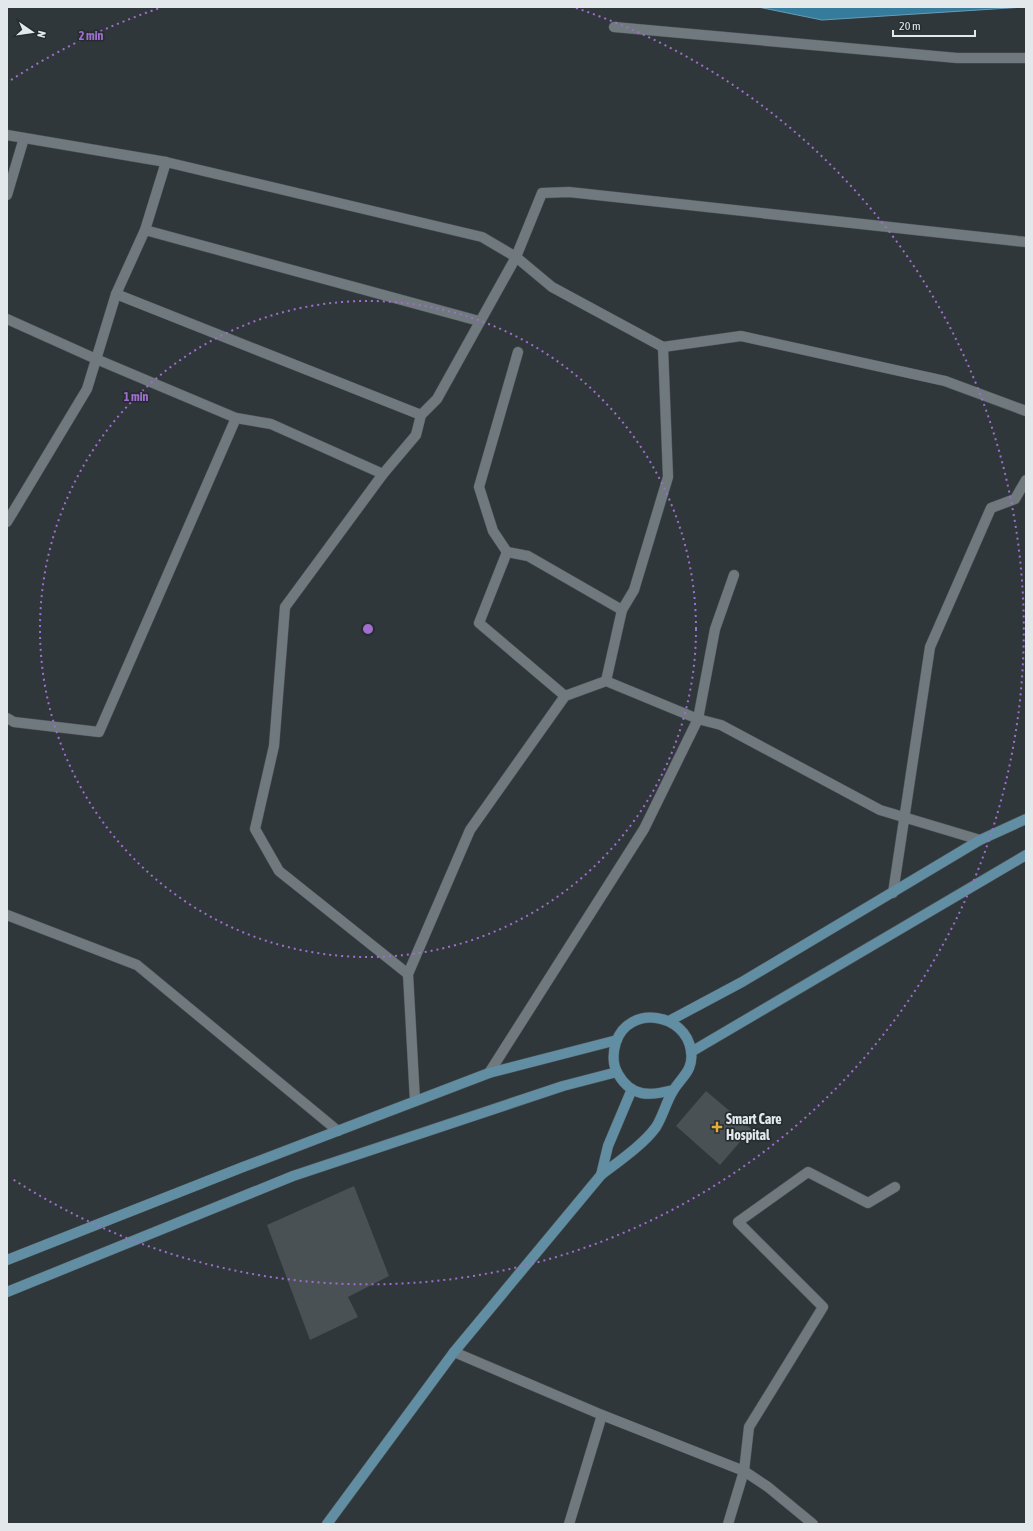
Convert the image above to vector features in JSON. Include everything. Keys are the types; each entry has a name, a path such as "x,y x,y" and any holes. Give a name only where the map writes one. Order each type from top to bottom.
{"main road":[{"path":"669,1021 742,982 980,840 1026,819"},
{"path":"691,1052 1026,855"},
{"path":"327,1524 454,1352 601,1175 630,1153 655,1127 673,1090 685,1077 690,1065 691,1052 687,1039 680,1028 669,1021 654,1017 640,1019 626,1027 617,1040 613,1061 623,1082 642,1094 654,1095 673,1090"},
{"path":"7,1260 338,1130 490,1073 617,1040"},
{"path":"7,1292 293,1176 563,1086 617,1072"},
{"path":"601,1175 608,1146 632,1089"}],"street":[{"path":"614,27 957,58 1026,58"},
{"path":"7,135 166,162 482,237 516,257 552,287 664,347 741,336 946,380 1026,411"},
{"path":"7,195 24,138"},
{"path":"7,522 87,389 116,294 145,230 166,162"},
{"path":"408,974 279,871 255,829 274,746 285,607 383,474 416,436 421,415 437,399 479,321 516,257 542,193 569,192 1026,242"},
{"path":"145,230 479,321"},
{"path":"116,294 421,415"},
{"path":"7,319 96,359 236,418 271,424 383,474"},
{"path":"606,681 622,610 634,590 668,477 664,347"},
{"path":"518,352 479,487 493,531 508,552 528,556 622,610"},
{"path":"7,718 14,722 99,732 236,418"},
{"path":"893,893 930,647 991,508 1015,498 1026,480"},
{"path":"508,552 479,623 565,696"},
{"path":"490,1073 644,829 698,720 715,629 734,575"},
{"path":"415,1101 408,974 470,830 565,696 606,681 698,720 721,725 880,810 980,840"},
{"path":"7,915 137,964 338,1130"},
{"path":"728,1524 744,1471 749,1426 823,1307 738,1222 808,1172 868,1203 896,1187"},
{"path":"454,1352 602,1415 744,1471 768,1487 813,1524"},
{"path":"569,1524 602,1415"}],"water":[{"path":"758,7 1025,7 822,20"}],"building":[{"path":"706,1091 751,1129 720,1165 676,1126"},
{"path":"354,1186 389,1276 348,1297 358,1317 310,1340 267,1225"}],"place":[{"name":"Smart Care Hospital","path":"717,1127"}]}
